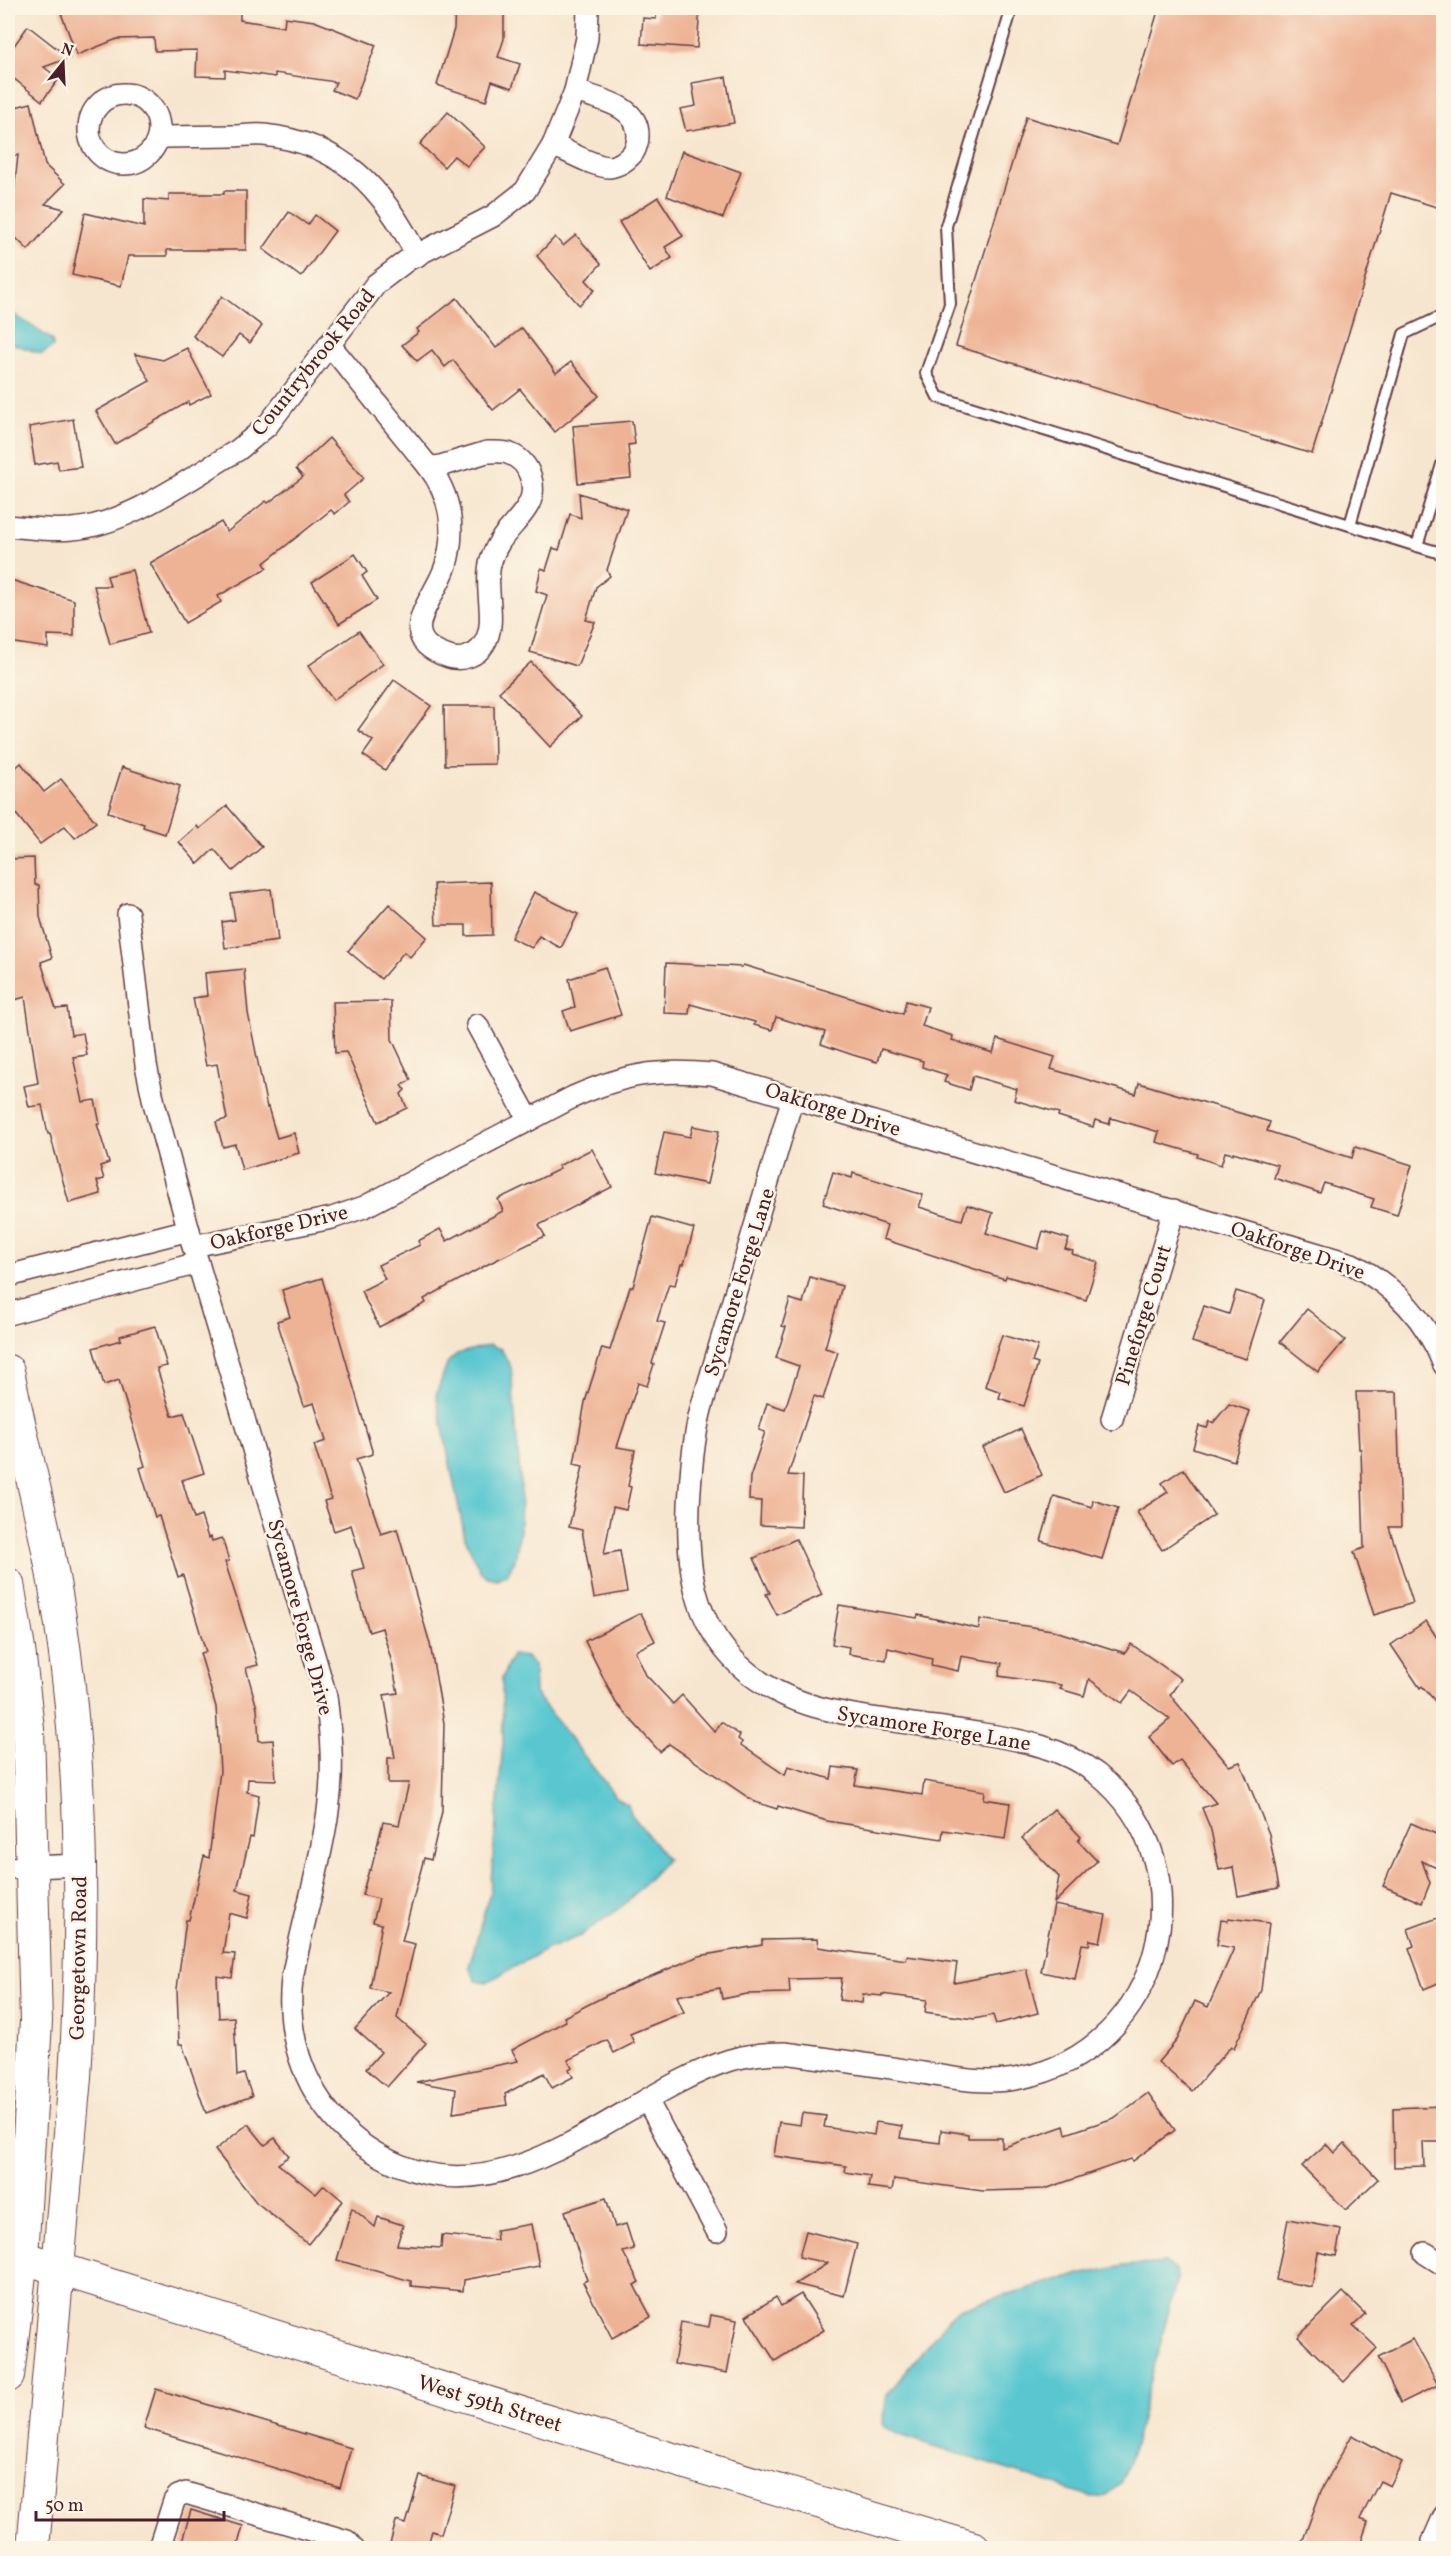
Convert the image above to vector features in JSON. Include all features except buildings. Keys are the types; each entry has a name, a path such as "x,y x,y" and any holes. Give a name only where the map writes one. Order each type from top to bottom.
{"main road":[{"name":"Georgetown Road","path":"8,1371 52,1571 63,1644 77,1761 80,1865 79,2010 60,2268 33,2548"},
{"name":"Georgetown Road","path":"8,1584 19,1649 28,1729 20,1868 36,2020 15,2255 8,2376"},
{"name":"West 59th Street","path":"15,2255 929,2542 974,2548"}],"street":[{"name":"Countrybrook Road","path":"8,526 38,530 73,529 128,514 238,450 256,436 281,409 370,290 395,269 472,229 510,204 531,183 553,145 575,91 586,38 588,8"},
{"path":"553,145 598,164 611,167 628,158 637,144 637,126 625,110 575,91"},
{"path":"159,137 262,135 309,145 341,161 370,183 392,212 417,256"},
{"path":"329,344 428,466 445,493 451,532 449,550 443,574 421,614 421,636 429,649 451,658 460,659 475,654 489,637 491,628 487,591 491,562 505,533 530,502 532,478 522,462 509,453 487,452 437,467 428,466"},
{"name":"Sycamore Forge Drive","path":"128,915 150,1088 326,1696 332,1753 328,1811 294,1968 290,2002 296,2048 307,2079 325,2109 349,2135 367,2149 409,2169 442,2176 477,2176 522,2166 647,2100"},
{"path":"477,1025 529,1120"},
{"name":"Oakforge Drive","path":"8,1276 194,1246 332,1218 364,1207 594,1086 652,1072 712,1074 1330,1257 1373,1275 1392,1289 1423,1323 1435,1344 1443,1365"},
{"name":"Sycamore Forge Lane","path":"647,2100 719,2064 762,2053 784,2053 966,2080 1012,2080 1047,2072 1088,2049 1122,2017 1147,1978 1159,1933 1160,1885 1152,1851 1142,1830 1115,1791 1088,1768 1041,1745 1018,1739 834,1713 800,1704 768,1687 740,1666 724,1648 705,1619 691,1574 688,1550 694,1444 701,1409 794,1097"},
{"name":"Pineforge Court","path":"1112,1419 1174,1210"},
{"path":"8,1314 194,1246"},
{"path":"20,1868 80,1865"},
{"path":"647,2100 717,2231"},
{"path":"1425,2253 1443,2265"},
{"path":"159,2548 174,2501 178,2496 186,2493 347,2541 353,2548"},
{"path":"1430,2546 1443,2516"}],"lane":[{"path":"1012,8 946,226 950,304 926,373 938,397 1443,554"},
{"path":"1350,525 1404,334 1443,315"},
{"path":"1417,546 1443,458"}],"water":[{"path":"8,310 52,340 53,347 42,354 8,342"},
{"path":"489,1345 501,1349 511,1367 521,1488 520,1531 515,1560 507,1574 497,1579 488,1577 480,1571 465,1538 436,1395 448,1362 457,1354"},
{"path":"512,1655 526,1657 534,1665 535,1693 616,1797 628,1805 631,1814 667,1859 625,1904 580,1936 547,1949 485,1983 476,1981 469,1967 490,1892 503,1743 502,1678"},
{"path":"1164,2263 1176,2271 1177,2279 1130,2461 1120,2483 1102,2497 1093,2497 897,2434 882,2424 887,2395 949,2318 959,2309 1063,2278 1124,2266"}]}
